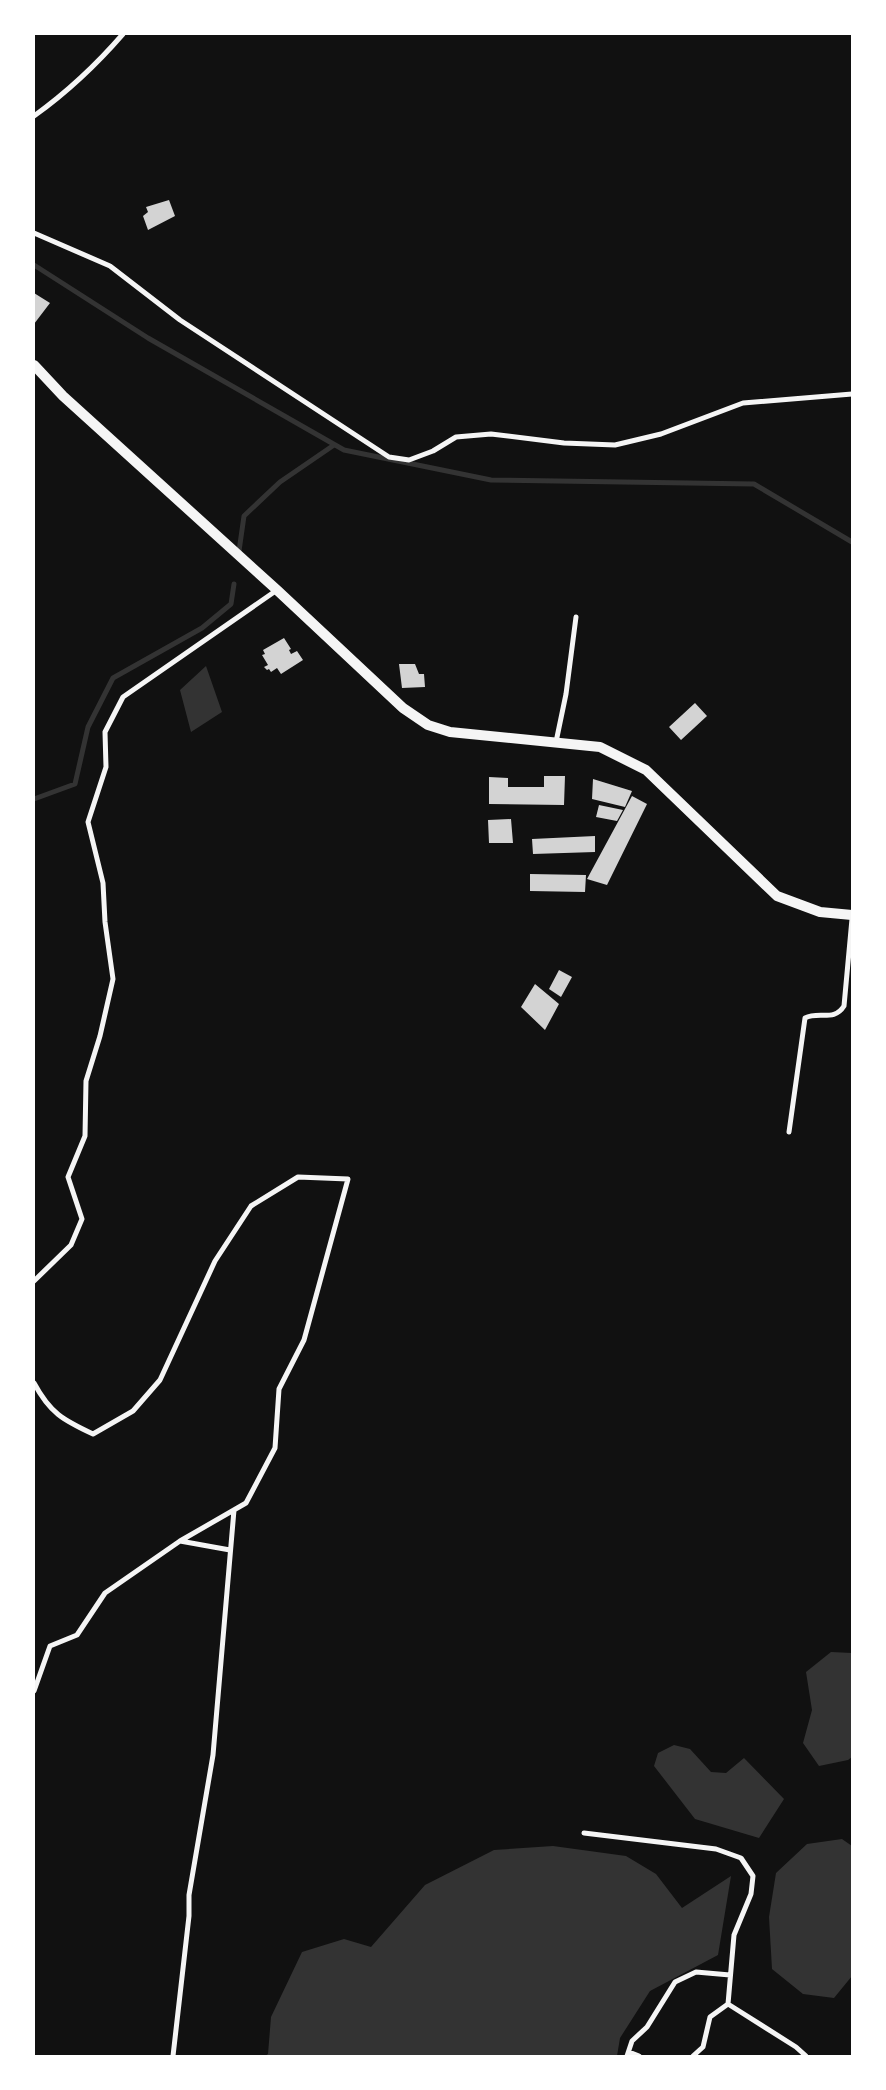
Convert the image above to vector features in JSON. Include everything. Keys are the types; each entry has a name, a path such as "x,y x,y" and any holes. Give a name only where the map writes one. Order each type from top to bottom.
{"main road":[{"path":"34,365 63,396 277,590 403,708 428,725 450,732 600,747 646,770 777,896 820,912 852,915"}],"street":[{"path":"34,116 48,106 107,53 123,34"},
{"path":"34,232 110,266 180,320 389,457 409,460 434,451 456,437 492,434 564,443 616,445 661,434 743,403 852,394"},
{"path":"34,1281 71,1245 82,1219 68,1177 85,1136 86,1081 100,1036 113,979 103,882 88,822 106,767 105,732 123,697 277,590"},
{"path":"556,742 566,694 576,617"},
{"path":"789,1132 805,1018 812,1014 833,1016 840,1013 844,1006 852,919"},
{"path":"34,1383 45,1403 61,1419 93,1434 133,1411 160,1380 215,1261 251,1206 298,1177 348,1179 304,1340 279,1389 275,1448 246,1503 180,1541 105,1593 77,1635 50,1646 34,1691"},
{"path":"173,2056 189,1916 189,1895 213,1755 234,1510"},
{"path":"180,1541 230,1550"},
{"path":"584,1833 716,1849 741,1858 753,1876 751,1894 734,1935 728,2004"},
{"path":"639,2056 628,2054 632,2041 647,2027 675,1982 696,1972 730,1975"},
{"path":"693,2056 702,2047 710,2017 728,2004"},
{"path":"728,2004 796,2046 806,2056"}],"shaded area":[{"path":"206,666 222,712 191,732 180,690"},
{"path":"831,1652 852,1653 852,1757 848,1760 819,1766 803,1743 812,1710 806,1672"},
{"path":"674,1745 690,1749 711,1772 726,1773 744,1758 784,1799 759,1838 695,1819 654,1766 658,1753"},
{"path":"842,1839 852,1846 852,1976 834,1998 803,1994 772,1969 769,1917 776,1873 807,1844"},
{"path":"553,1846 626,1856 656,1874 682,1908 731,1876 718,1955 650,1991 620,2038 617,2056 265,2056 268,2054 271,2017 302,1952 344,1939 371,1947 425,1885 494,1850"}],"building":[{"path":"169,200 175,216 148,230 143,216 148,212 146,207"},
{"path":"34,293 50,303 34,324"},
{"path":"284,638 291,649 289,650 291,654 297,651 303,660 281,674 277,668 271,672 264,667 268,665 262,655 265,654 263,650"},
{"path":"399,664 415,664 419,674 424,674 425,687 402,688"},
{"path":"695,703 707,716 681,740 669,727"},
{"path":"544,776 565,776 564,805 489,804 489,777 508,778 508,787 544,787"},
{"path":"593,779 632,791 625,807 592,799"},
{"path":"632,796 647,804 607,885 587,879"},
{"path":"599,805 623,810 617,821 596,817"},
{"path":"511,819 513,843 489,843 488,820"},
{"path":"595,836 595,852 533,854 532,839"},
{"path":"530,874 586,875 585,892 530,891"},
{"path":"559,970 572,977 561,997 549,989"},
{"path":"535,984 559,1004 545,1030 521,1007"}],"waterway":[{"path":"34,265 148,338 344,450 491,480 754,484 852,542"},
{"path":"239,551 244,516 280,482 334,445"},
{"path":"34,799 75,784 88,727 113,678 202,628 231,604 234,584"}]}
